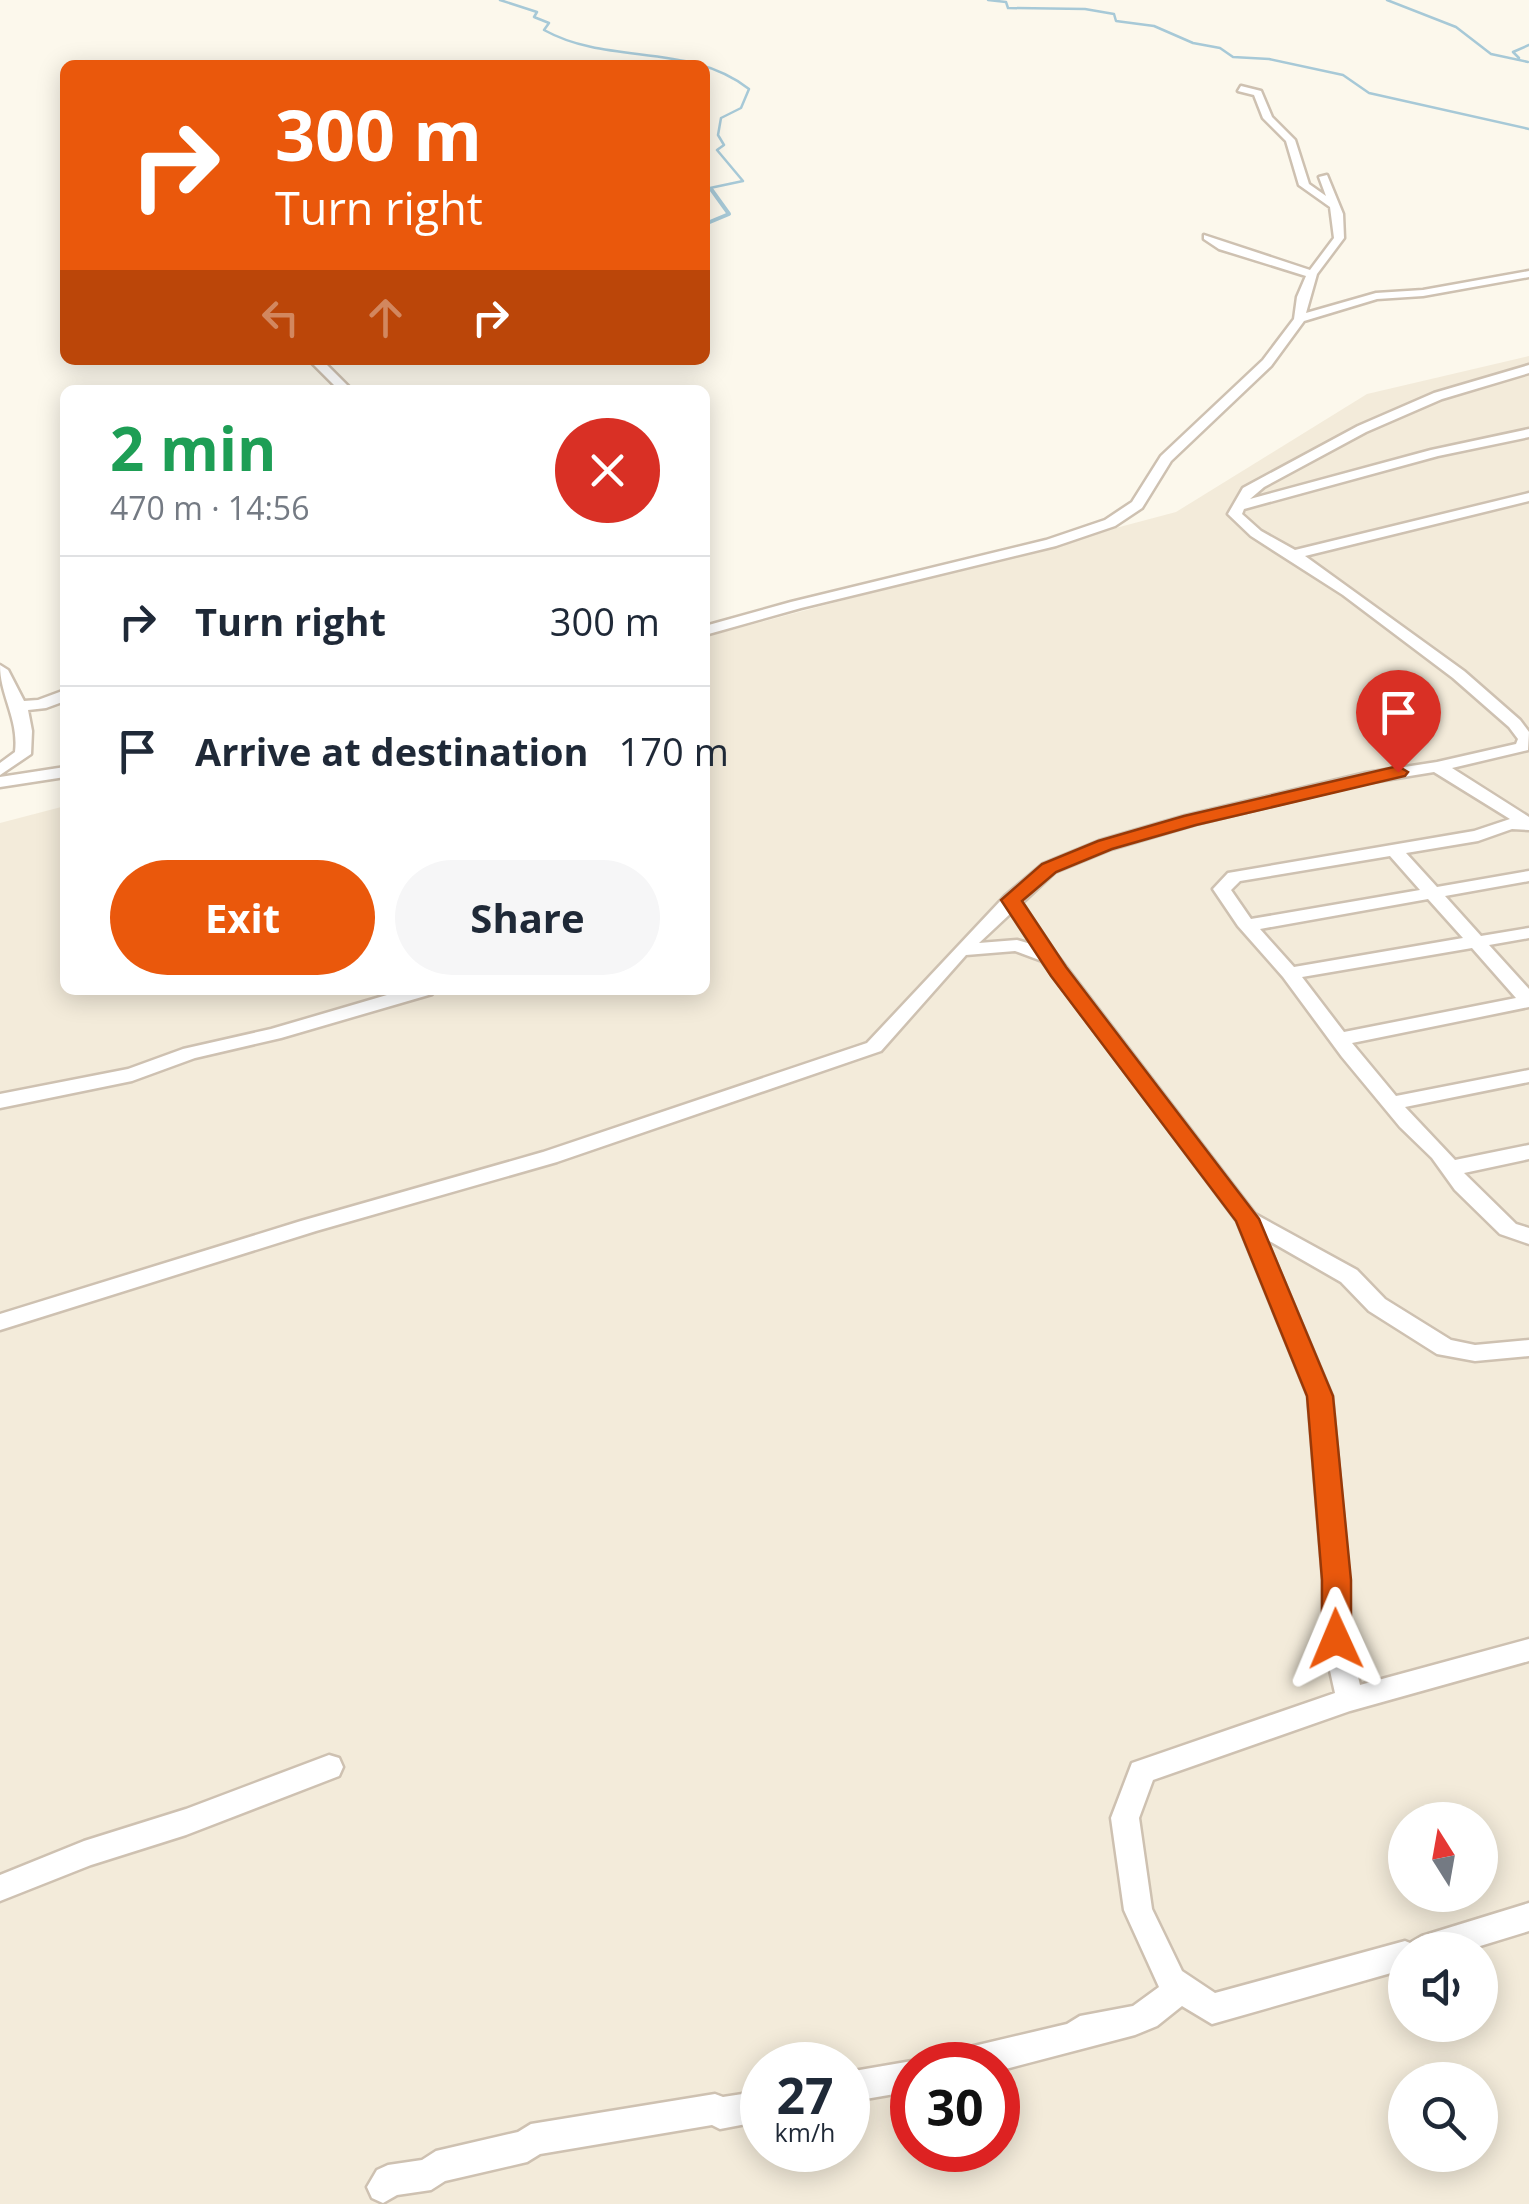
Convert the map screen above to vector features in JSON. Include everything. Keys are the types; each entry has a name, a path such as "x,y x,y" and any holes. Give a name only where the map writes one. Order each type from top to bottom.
{"street":[{"path":"1240,89 1258,93 1268,118 1290,140 1304,185 1333,205"},
{"path":"710,630 1051,543 1110,523 1137,505 1166,459 1267,364 1300,319 1312,274 1339,238 1338,214 1324,177"},
{"path":"1208,237 1223,247 1312,274"},
{"path":"1300,319 1376,296 1423,293 1529,274"},
{"path":"320,365 341,385"},
{"path":"0,1322 309,1226 550,1157 874,1047 1011,900 1049,868 1105,845 1350,782 1526,748 1523,732 1503,710 1235,514 1248,492 1259,484 1362,429 1438,396 1529,371"},
{"path":"1240,506 1436,453 1529,433"},
{"path":"1293,555 1529,497"},
{"path":"0,670 21,706 27,730 23,754 0,770"},
{"path":"21,706 40,705 60,697"},
{"path":"1438,766 1528,824"},
{"path":"0,782 60,773"},
{"path":"1528,824 1234,877 1222,889 1312,1008 1452,1168 1462,1185 1500,1222 1529,1236"},
{"path":"1341,1039 1529,1001 1395,851"},
{"path":"1249,925 1529,876"},
{"path":"1011,900 1049,957 1246,1219 1320,1396 1336,1580 1335,1627 1350,1698"},
{"path":"1290,974 1529,932"},
{"path":"961,950 1018,945 1049,957"},
{"path":"0,1101 132,1075 190,1053 274,1034 408,995"},
{"path":"1392,1103 1529,1076"},
{"path":"1452,1168 1529,1152"},
{"path":"1246,1219 1350,1276 1377,1305 1445,1348 1476,1353 1529,1348"},
{"path":"1388,1960 1212,2009 1172,1981 1138,1910 1131,1882 1125,1818 1142,1772 1350,1698 1529,1650"},
{"path":"0,1888 63,1866 84,1854 186,1822 329,1768"},
{"path":"1480,1932 1529,1917"},
{"path":"1020,2052 1027,2046 1076,2038 1080,2032 1129,2024 1156,2014 1180,1986"},
{"path":"383,2188 388,2181 431,2174 436,2167 479,2160 484,2153 527,2146 531,2140 715,2109 720,2114 740,2110"}],"shaded area":[{"path":"1529,356 1529,2204 0,2204 0,823 60,807 60,995 710,995 710,636 1176,512 1367,394"}],"waterway":[{"path":"500,0 537,12 534,17 549,23 544,30 569,41 679,60"},
{"path":"988,0 1006,2 1008,8 1085,9 1114,14 1116,21 1154,26 1193,43 1220,48 1233,57 1269,59 1343,75 1369,93 1529,129"},
{"path":"1387,0 1456,27 1491,54 1528,62"},
{"path":"1519,58 1513,52 1529,45"},
{"path":"710,68 749,89 741,108 721,118 718,135 724,145 717,150 743,181 710,188"},
{"path":"710,188 713,192"},
{"path":"710,222 729,214 711,189"}],"route":[{"path":"1336,1639 1336,1580 1320,1396 1246,1219 1059,972 1011,900 1049,868 1105,845 1191,820 1398,772"}]}
